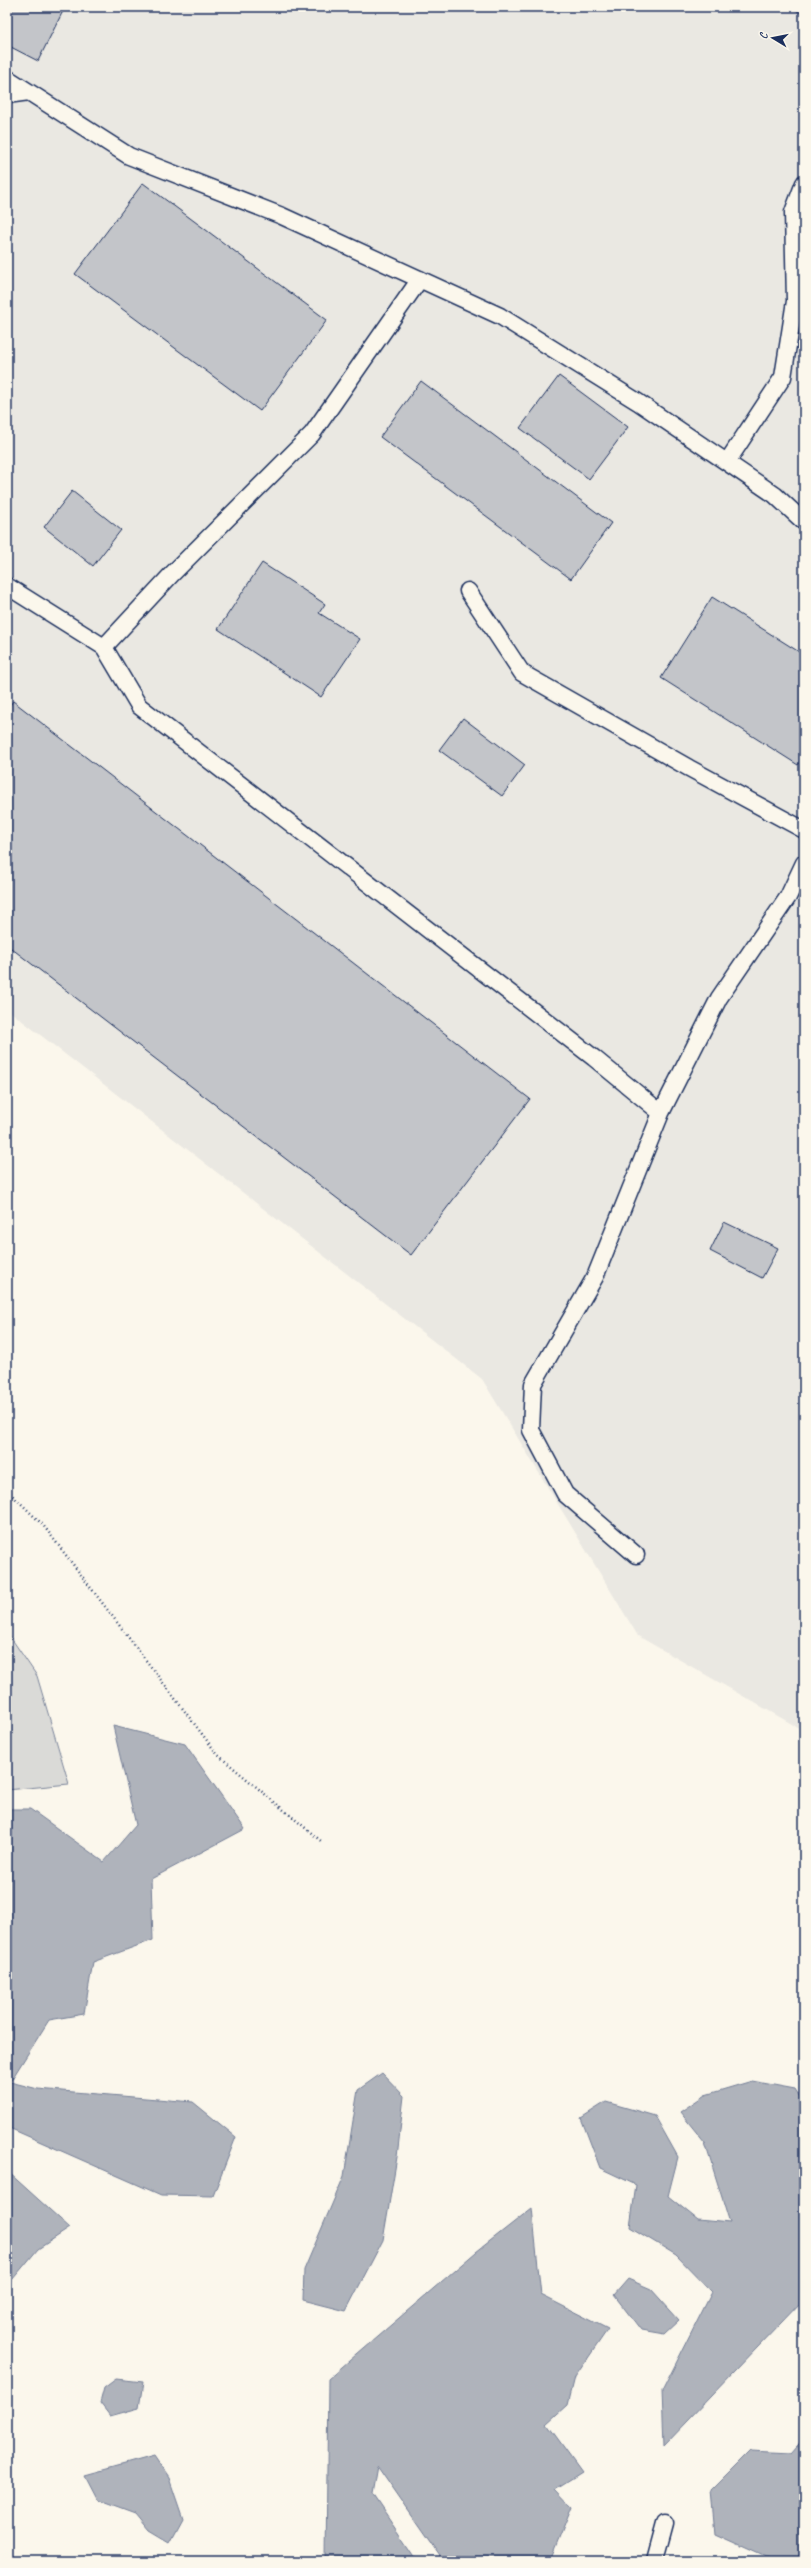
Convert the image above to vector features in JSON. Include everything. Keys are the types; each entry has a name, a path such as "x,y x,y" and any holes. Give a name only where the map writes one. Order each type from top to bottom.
{"lane":[{"path":"7,78 129,156 282,216 500,316 638,402 776,495 804,522"},
{"path":"7,95 29,92"},
{"path":"727,462 783,377 795,301 793,212 804,183"},
{"path":"104,647 172,574 312,434 420,279"},
{"path":"7,586 104,647 139,706 594,1058 661,1113"},
{"path":"468,591 522,673 689,768 804,830"},
{"path":"636,1555 565,1494 530,1430 533,1384 595,1277 661,1113 719,998 788,897 804,863"},
{"path":"654,2561 664,2524"}],"path":[{"path":"7,1490 43,1524 218,1755 321,1841"}],"shaded area":[{"path":"7,7 804,7 804,1731 638,1636 482,1379 7,1009"},
{"path":"7,1632 37,1676 69,1784 7,1790"},
{"path":"113,1726 185,1744 245,1829 151,1879 153,1940 93,1962 84,2014 49,2020 10,2082 38,2089 193,2102 236,2137 213,2196 161,2195 7,2127 7,1809 30,1809 104,1862 136,1825"},
{"path":"382,2073 404,2096 397,2157 383,2240 346,2311 303,2300 304,2270 344,2176 358,2090"},
{"path":"752,2081 795,2089 804,2104 804,2299 664,2445 662,2391 712,2292 676,2255 630,2227 636,2185 600,2168 581,2118 606,2102 655,2116 678,2157 668,2196 698,2220 730,2223 705,2143 680,2112 705,2095"},
{"path":"7,2171 70,2228 38,2249 7,2286"},
{"path":"532,2208 541,2295 608,2329 575,2377 568,2405 547,2424 582,2472 555,2489 572,2507 550,2561 443,2561 377,2466 372,2494 417,2561 326,2561 328,2379 476,2252"},
{"path":"628,2279 651,2289 679,2320 664,2334 641,2330 614,2295"},
{"path":"116,2379 143,2382 139,2408 110,2416 100,2403 104,2388"},
{"path":"804,2438 804,2561 770,2561 768,2557 715,2533 711,2491 751,2451 791,2453"},
{"path":"154,2456 169,2478 183,2519 170,2543 150,2531 136,2514 98,2500 85,2475"}],"building":[{"path":"12,7 55,7 63,11 38,61 7,45 7,16"},
{"path":"791,7 804,7 804,15"},
{"path":"143,183 327,320 260,411 75,274"},
{"path":"559,376 628,427 589,479 520,428"},
{"path":"421,381 611,523 571,579 380,437"},
{"path":"72,491 121,530 93,566 44,527"},
{"path":"262,563 325,604 319,613 360,639 321,697 218,629"},
{"path":"712,597 804,655 804,755 798,765 661,678"},
{"path":"13,701 530,1099 411,1255 7,945 7,709"},
{"path":"463,718 525,765 502,796 439,750"},
{"path":"724,1222 778,1248 762,1278 710,1251"}]}
